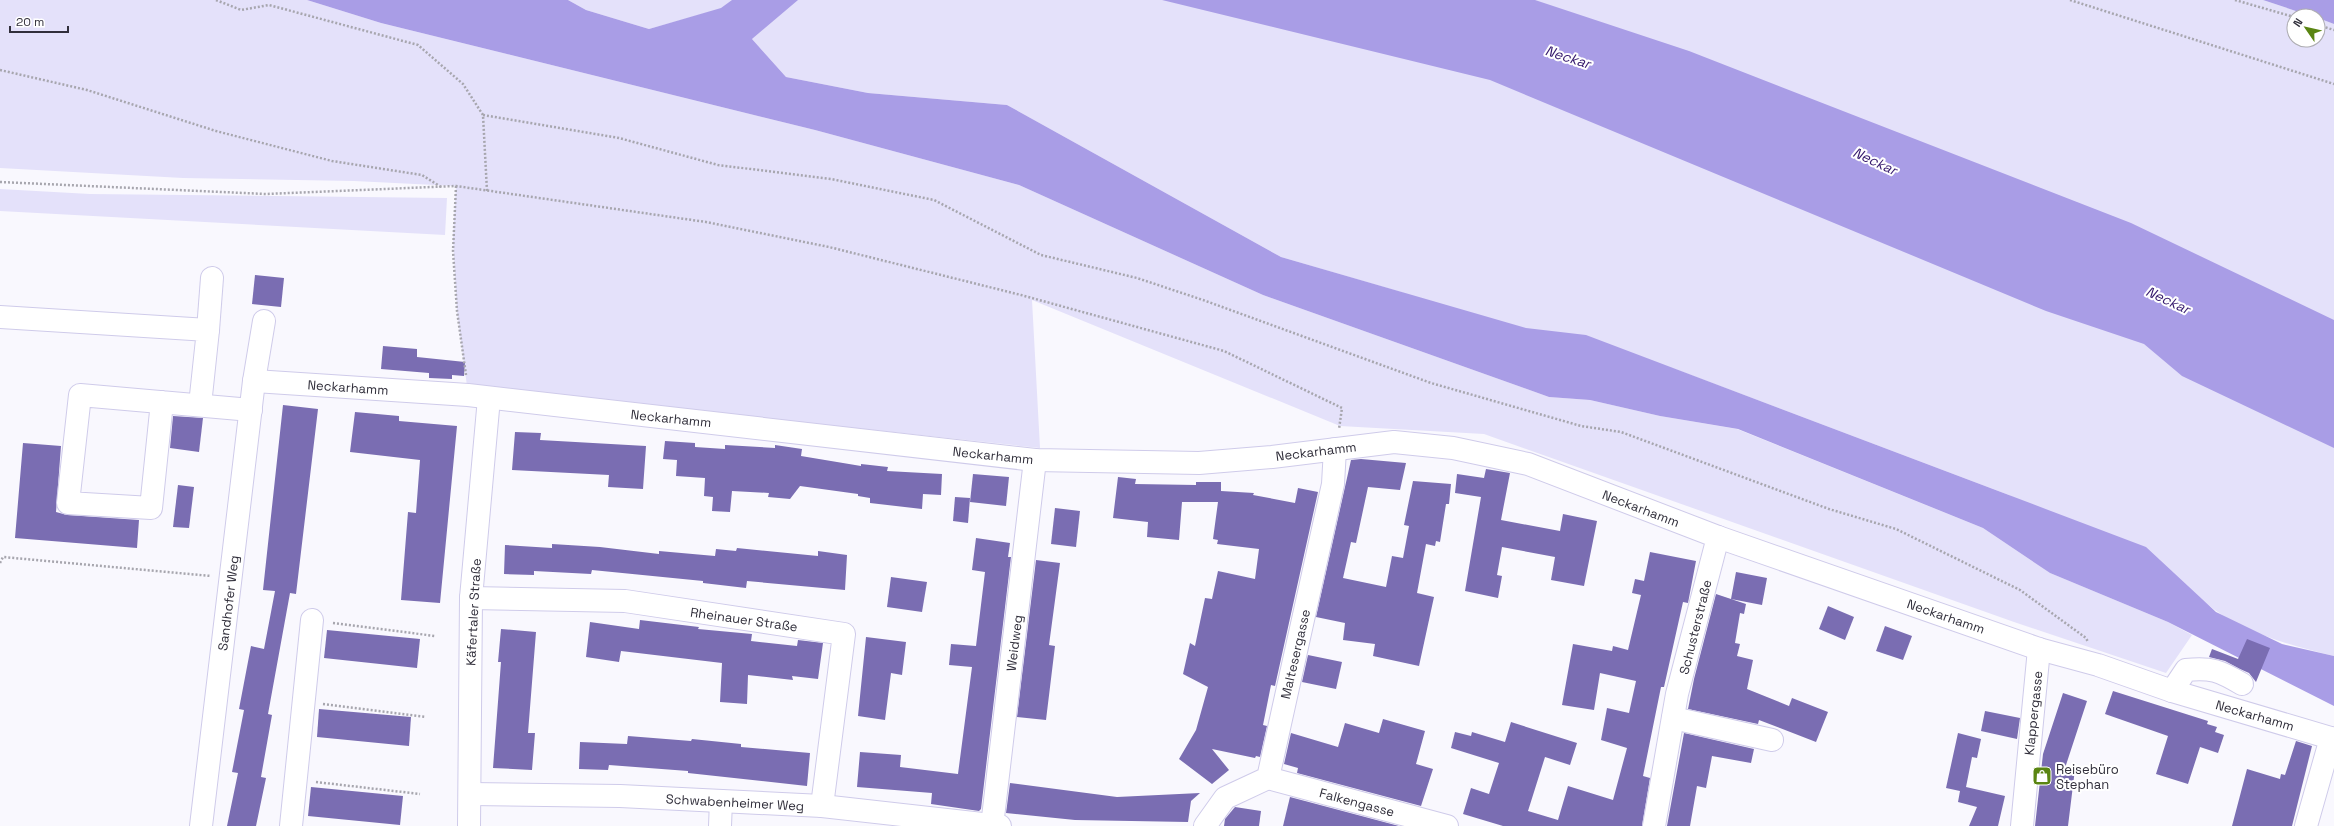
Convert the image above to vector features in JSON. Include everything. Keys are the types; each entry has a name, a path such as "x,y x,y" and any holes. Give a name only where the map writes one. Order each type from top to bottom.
{"street":[{"path":"200,406 212,278"},
{"path":"0,317 208,330"},
{"name":"Sandhofer Weg","path":"201,826 254,381 264,321"},
{"name":"Neckarhamm","path":"254,381 489,398 1035,460 1199,462 1394,442 1453,448 1528,464 1718,537 2039,648 2098,665 2172,691 2333,738"},
{"path":"162,402 151,508 68,502 80,395 162,402 200,406 251,410"},
{"name":"Käfertaler Straße","path":"469,826 472,598 489,398"},
{"name":"Maltesergasse","path":"1268,778 1333,484 1335,449"},
{"name":"Weidweg","path":"992,826 1035,460"},
{"name":"Schusterstraße","path":"1654,826 1673,718 1718,537"},
{"name":"Rheinauer Straße","path":"472,598 625,601 844,634 822,806"},
{"path":"291,826 305,702 312,620"},
{"name":"Klappergasse","path":"2022,826 2039,648"},
{"path":"2172,691 2186,670 2207,668 2228,676 2242,684"},
{"path":"1673,718 1772,740"},
{"path":"2306,826 2333,738"},
{"path":"1205,826 1225,798 1268,778"},
{"name":"Falkengasse","path":"1268,778 1447,826"},
{"name":"Schwabenheimer Weg","path":"470,794 620,796 822,806 1000,826"},
{"path":"720,826 721,801"}],"path":[{"path":"216,0 241,10 268,5 418,45 463,84 483,115 487,191"},
{"path":"2070,0 2334,84"},
{"path":"2235,0 2286,15"},
{"path":"0,70 87,90 216,131 332,161 422,175 441,187"},
{"path":"483,115 619,138 718,165 831,179 934,200 1041,255 1137,278 1203,300 1431,383 1581,426 1621,432 1829,509 1896,529 2020,590 2086,638 2098,665"},
{"path":"0,182 266,194 456,186 706,222 829,247 1021,295 1224,351 1342,408 1335,449"},
{"path":"456,186 453,251 457,311 466,369"},
{"path":"0,564 3,558 231,578"},
{"path":"312,620 435,636"},
{"path":"305,702 426,717"},
{"path":"297,780 420,794"}],"shaded area":[{"path":"0,0 307,0 381,23 815,130 1019,185 1263,295 1549,397 1590,400 1660,416 1737,429 1983,528 2050,573 2168,622 2192,635 2166,673 2014,622 1484,434 1340,426 1032,300 1040,448 467,386 457,311 453,238 456,186 354,181 183,178 0,168"},
{"path":"568,0 2263,0 2287,8 2286,48 2326,48 2326,21 2334,24 2334,656 2283,642 2249,629 2218,612 2205,602 2009,495 1675,369 1431,305 1401,292 1281,257 1007,105 868,93 786,77 752,39 763,29 720,9 649,29 586,10"},
{"path":"0,189 90,194 447,198 445,235 0,211"}],"water":[{"path":"307,0 568,0 586,10 649,29 721,8 732,0 798,0 752,39 786,77 868,93 1007,105 1281,257 1526,328 1586,335 2146,547 2216,612 2282,644 2334,656 2334,706 2168,622 2050,573 1983,528 1738,429 1660,416 1590,400 1549,397 1263,295 1019,185 815,130 381,23"},
{"name":"Neckar","path":"1162,0 1535,0 1689,51 2131,223 2334,320 2334,448 2182,376 2144,344 2046,311 1490,80"},
{"path":"2263,0 2334,0 2334,24 2326,21 2326,8 2287,8"}],"building":[{"path":"255,275 284,278 281,307 252,304"},
{"path":"383,346 417,349 417,357 465,362 464,376 452,375 452,379 429,378 429,373 381,369"},
{"path":"283,405 318,409 296,594 290,593 268,714 272,715 261,777 266,778 256,826 227,826 238,773 232,772 244,710 239,709 251,646 264,649 275,591 263,590"},
{"path":"355,412 399,416 399,421 457,426 440,603 401,600 408,512 416,513 420,460 350,452"},
{"path":"173,416 203,418 199,452 170,448"},
{"path":"515,432 541,433 540,440 646,446 643,489 608,487 609,475 512,470"},
{"path":"665,441 695,443 695,447 725,449 725,445 775,448 775,445 802,449 801,456 861,466 861,464 888,467 887,471 942,474 941,495 923,494 922,509 870,503 870,498 858,496 858,494 800,486 790,499 768,497 769,493 732,491 730,512 712,511 713,497 704,496 705,478 676,476 677,460 663,459"},
{"path":"23,443 61,446 56,512 67,515 139,520 137,548 15,538"},
{"path":"1361,459 1406,463 1400,490 1368,487 1356,543 1351,542 1343,578 1386,587 1392,556 1403,558 1409,526 1404,525 1413,481 1451,484 1449,504 1446,504 1440,542 1436,541 1435,546 1426,544 1417,593 1434,597 1419,666 1373,656 1375,644 1343,640 1345,623 1316,617 1351,460"},
{"path":"1486,469 1510,473 1501,520 1560,531 1563,514 1597,521 1584,586 1551,580 1555,557 1502,547 1497,575 1502,576 1498,598 1465,591 1481,497 1455,493 1457,474 1484,478"},
{"path":"973,474 1009,477 1006,506 970,502"},
{"path":"1118,477 1136,479 1135,484 1196,485 1196,482 1221,482 1221,491 1254,493 1253,495 1295,503 1298,488 1318,492 1275,686 1271,685 1263,725 1267,726 1260,757 1256,756 1255,758 1212,749 1229,770 1212,784 1179,759 1196,730 1208,687 1183,674 1190,643 1195,646 1205,598 1212,599 1218,571 1255,579 1259,549 1217,544 1218,540 1213,539 1218,502 1182,502 1179,540 1147,537 1148,522 1113,518"},
{"path":"178,485 194,487 189,528 173,527"},
{"path":"955,497 970,498 968,523 953,521"},
{"path":"1055,508 1080,511 1076,547 1051,544"},
{"path":"976,538 1010,543 1008,557 1011,557 981,809 979,811 931,804 932,793 857,787 860,752 901,755 900,767 958,774 972,667 949,665 951,644 976,646 985,572 972,570"},
{"path":"552,544 600,547 659,554 659,551 715,556 716,549 736,551 737,548 818,556 818,551 847,555 845,590 747,581 746,588 703,583 703,581 592,570 591,574 534,571 534,575 504,574 505,545 552,548"},
{"path":"1650,552 1696,561 1688,603 1683,602 1664,687 1661,687 1643,776 1650,778 1642,826 1503,826 1463,814 1471,788 1489,794 1499,763 1451,748 1455,732 1471,736 1472,732 1505,742 1511,722 1577,743 1570,765 1545,757 1528,811 1558,820 1568,786 1613,800 1627,748 1601,740 1607,708 1629,713 1636,681 1600,673 1594,710 1562,705 1573,644 1612,651 1613,646 1628,650 1641,595 1632,593 1635,579 1644,581"},
{"path":"1036,560 1060,563 1049,645 1055,646 1046,720 1017,717"},
{"path":"1736,572 1767,578 1762,605 1731,599"},
{"path":"891,577 927,582 922,612 887,607"},
{"path":"1716,594 1746,604 1744,614 1740,613 1735,643 1740,644 1737,656 1753,660 1747,689 1789,706 1792,698 1828,712 1816,742 1759,720 1758,724 1688,709 1694,679"},
{"path":"1828,606 1854,617 1845,640 1819,629"},
{"path":"640,620 699,627 698,629 752,634 751,641 797,646 798,640 823,643 818,679 792,676 793,680 748,675 747,704 720,702 722,663 621,651 619,662 586,657 590,622 639,629"},
{"path":"1885,626 1912,636 1903,660 1876,651"},
{"path":"501,629 536,632 528,733 535,733 532,770 493,768 501,662 498,662"},
{"path":"327,630 420,639 417,668 324,658"},
{"path":"866,637 906,642 902,675 891,673 885,720 858,716"},
{"path":"2247,639 2270,648 2256,682 2249,673 2225,661 2209,657 2212,649 2238,659"},
{"path":"1308,655 1342,662 1336,689 1302,682"},
{"path":"2113,691 2208,721 2207,724 2217,727 2215,732 2224,735 2218,753 2200,747 2188,784 2156,774 2168,736 2105,714"},
{"path":"2063,693 2087,701 2065,768 2075,769 2068,826 2035,826 2043,754"},
{"path":"319,709 411,717 409,746 317,737"},
{"path":"1985,711 2020,718 2017,739 1981,731"},
{"path":"1383,719 1425,731 1416,764 1433,769 1421,806 1297,773 1298,768 1284,764 1291,733 1338,747 1345,723 1379,733"},
{"path":"1684,733 1754,749 1751,763 1712,756 1706,788 1697,786 1690,826 1667,826"},
{"path":"1958,733 1981,739 1977,758 1972,757 1966,787 2005,796 1998,826 1969,826 1977,807 1958,802 1960,791 1946,788"},
{"path":"628,736 691,741 692,739 741,744 741,747 810,753 807,786 688,773 688,771 609,765 608,770 579,769 580,742 627,744"},
{"path":"2296,741 2312,746 2292,826 2232,826 2247,769 2280,779 2281,774 2285,775"},
{"path":"1010,783 1117,797 1200,793 1191,801 1188,822 1075,820 1006,813"},
{"path":"311,787 403,796 400,825 308,816"},
{"path":"1290,797 1399,826 1283,826"},
{"path":"1235,807 1261,811 1259,826 1224,826 1225,819"}],"place":[{"name":"Reisebüro Stephan","path":"2042,776"}]}
